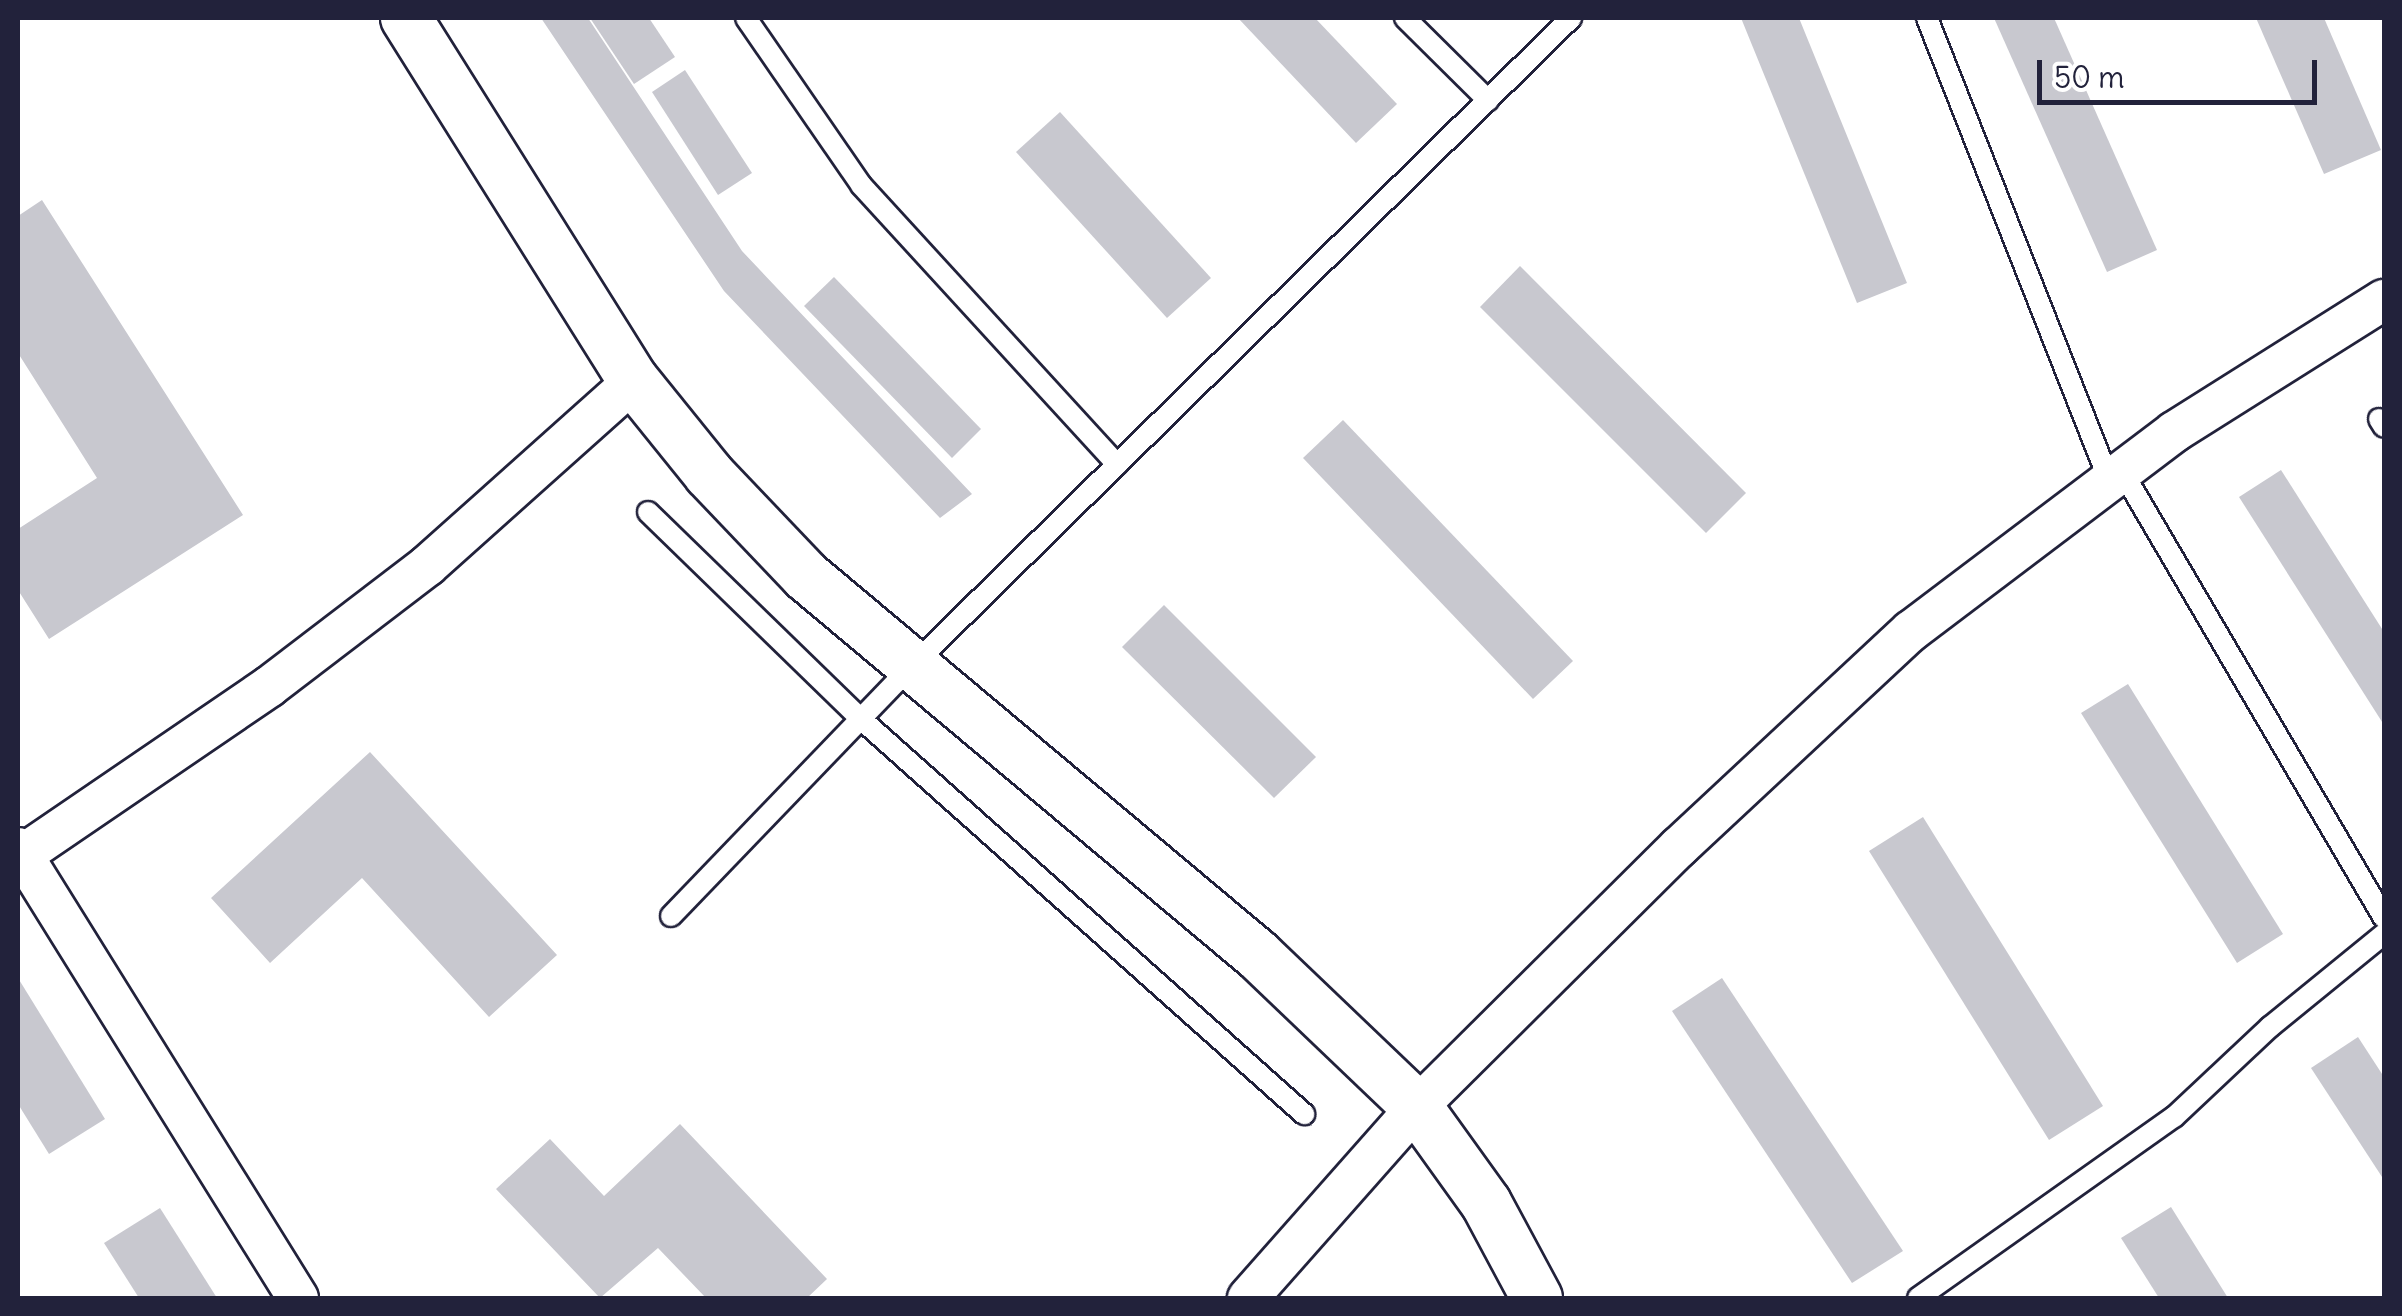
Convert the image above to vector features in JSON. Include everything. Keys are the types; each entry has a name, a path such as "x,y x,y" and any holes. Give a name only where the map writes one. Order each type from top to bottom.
{"street":[{"path":"406,18 634,381 709,474 806,576 1258,955 1417,1107 1486,1203 1537,1298"},
{"path":"1248,1298 1417,1107 1679,847 1911,630 2116,476 2384,300"},
{"path":"298,1298 19,854 270,686 428,566 634,381"}],"lane":[{"path":"746,18 861,185 1117,464"},
{"path":"1406,18 1488,100"},
{"path":"672,916 911,667 1571,18"},
{"path":"1928,18 2116,476 2377,886 2384,918"},
{"path":"648,512 862,719 1304,1114"},
{"path":"1918,1298 2174,1117 2270,1027 2384,934"}],"building":[{"path":"541,18 588,18 742,251 972,494 940,518 724,291"},
{"path":"590,18 649,18 675,57 634,84"},
{"path":"1238,18 1315,18 1397,104 1356,143"},
{"path":"1741,18 1799,18 1907,283 1857,303"},
{"path":"1994,18 2054,18 2157,250 2107,272"},
{"path":"2256,18 2324,18 2381,150 2324,174"},
{"path":"685,70 752,173 718,195 652,92"},
{"path":"1060,112 1211,278 1167,318 1016,152"},
{"path":"42,200 243,515 49,639 18,590 18,529 97,478 18,353 18,216"},
{"path":"1520,266 1746,493 1706,533 1480,307"},
{"path":"834,277 981,429 952,458 804,306"},
{"path":"1343,420 1573,661 1533,699 1303,458"},
{"path":"2281,470 2384,632 2384,725 2239,497"},
{"path":"1164,605 1316,757 1274,798 1122,647"},
{"path":"2128,684 2283,934 2237,963 2081,713"},
{"path":"370,752 557,955 489,1017 362,878 270,963 211,898"},
{"path":"1923,817 2103,1106 2049,1140 1869,851"},
{"path":"18,978 105,1119 49,1154 18,1104"},
{"path":"1722,978 1903,1251 1852,1283 1672,1011"},
{"path":"2358,1037 2384,1077 2384,1180 2311,1068"},
{"path":"680,1124 827,1279 807,1298 706,1298 658,1248 600,1298 496,1189 550,1139 604,1196"},
{"path":"2171,1207 2228,1298 2159,1298 2121,1238"},
{"path":"160,1208 217,1298 139,1298 104,1243"}]}
